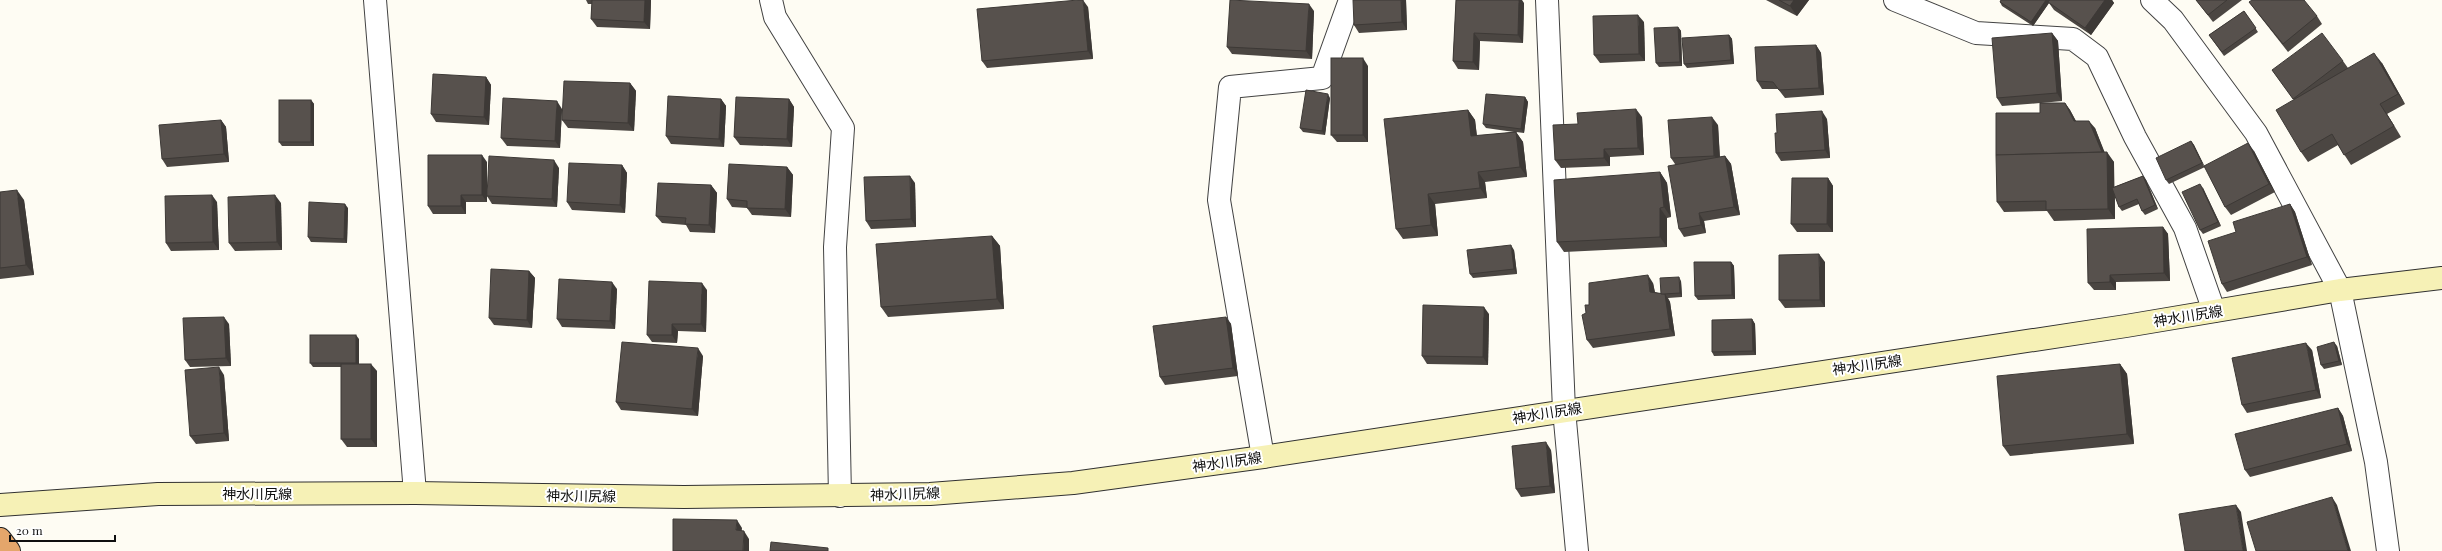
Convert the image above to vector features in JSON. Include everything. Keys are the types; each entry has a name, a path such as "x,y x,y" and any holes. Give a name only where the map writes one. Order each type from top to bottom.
{"highway":[{"path":"0,539 9,551"}],"main road":[{"name":"神水川尻線","path":"0,506 158,494 415,493 684,497 840,496 930,494 1073,483 1264,456 2214,311 2340,290 2442,278"}],"street":[{"path":"375,0 415,493"},
{"path":"770,0 775,17 843,128 835,247 840,496"},
{"path":"1264,456 1219,200 1230,87 1322,78 1350,0"},
{"path":"1547,0 1564,410 1577,551"},
{"path":"1895,0 1976,34 2073,39 2098,57 2135,137 2185,228 2214,311"},
{"path":"2152,0 2173,20 2256,133 2340,290 2376,462 2388,551"}],"building":[{"path":"592,0 645,0 644,22 591,19"},
{"path":"1083,0 1088,51 982,61 977,9"},
{"path":"1230,0 1309,4 1306,51 1227,47"},
{"path":"1353,0 1401,0 1402,22 1354,25"},
{"path":"1456,0 1519,0 1518,35 1474,33 1473,62 1453,61"},
{"path":"1779,0 1794,0 1790,6"},
{"path":"2001,0 2046,0 2031,22 2000,2"},
{"path":"2050,0 2105,0 2085,28 2048,2"},
{"path":"2196,0 2227,0 2208,15"},
{"path":"2252,0 2304,0 2317,16 2283,44 2249,2"},
{"path":"2244,11 2256,28 2222,52 2209,35"},
{"path":"1638,15 1639,54 1594,55 1593,16"},
{"path":"1678,27 1680,62 1656,63 1654,28"},
{"path":"2052,33 2057,93 1997,98 1992,38"},
{"path":"2322,33 2343,61 2293,99 2272,70"},
{"path":"1729,35 1731,60 1684,64 1682,38"},
{"path":"1816,45 1819,88 1779,90 1773,82 1757,81 1755,47"},
{"path":"2374,53 2398,94 2380,104 2394,126 2344,155 2332,134 2301,152 2276,110"},
{"path":"1331,58 1363,58 1363,135 1331,135"},
{"path":"433,74 486,77 484,117 431,114"},
{"path":"564,81 630,83 628,123 562,120"},
{"path":"1306,90 1328,94 1322,131 1300,128"},
{"path":"1486,94 1525,97 1521,129 1483,124"},
{"path":"668,96 721,99 719,139 666,136"},
{"path":"736,97 789,99 787,139 734,137"},
{"path":"503,98 557,101 555,141 501,138"},
{"path":"279,100 311,100 311,142 279,142"},
{"path":"2040,103 2065,103 2074,121 2089,121 2102,152 1996,155 1996,113 2040,113"},
{"path":"1636,109 1638,148 1604,149 1604,158 1555,160 1553,125 1578,124 1577,113"},
{"path":"1468,110 1471,136 1516,132 1520,167 1478,172 1480,188 1428,194 1431,225 1396,229 1384,119"},
{"path":"1822,111 1825,150 1776,153 1776,114"},
{"path":"1712,117 1714,156 1671,158 1668,120"},
{"path":"221,120 224,154 162,159 159,125"},
{"path":"2191,141 2202,163 2166,180 2156,158"},
{"path":"2248,143 2269,184 2225,207 2204,166"},
{"path":"2107,152 2108,209 2046,210 2046,201 1997,202 1996,155"},
{"path":"428,155 482,155 482,195 461,195 461,206 428,206"},
{"path":"489,156 554,160 552,199 487,196"},
{"path":"1725,156 1734,207 1699,213 1701,225 1679,229 1668,166"},
{"path":"569,163 622,165 620,205 567,202"},
{"path":"729,164 787,167 785,209 747,208 747,201 727,199"},
{"path":"1660,172 1664,207 1660,208 1660,237 1557,242 1554,180"},
{"path":"910,176 911,219 866,221 864,177"},
{"path":"2143,176 2155,205 2142,211 2137,199 2119,207 2112,188"},
{"path":"1792,178 1828,178 1827,224 1791,224"},
{"path":"658,183 711,185 709,225 685,224 686,218 656,216"},
{"path":"2200,184 2218,222 2200,230 2182,192"},
{"path":"17,190 26,265 0,268 0,192"},
{"path":"212,195 213,242 166,243 165,196"},
{"path":"275,195 277,242 229,243 228,197"},
{"path":"309,202 345,204 344,239 308,237"},
{"path":"2290,204 2307,257 2222,284 2208,241 2236,232 2233,222"},
{"path":"2163,227 2164,273 2110,275 2110,282 2088,283 2087,229"},
{"path":"992,236 997,299 881,307 876,244"},
{"path":"1511,245 1514,269 1470,274 1467,250"},
{"path":"1819,254 1820,300 1779,300 1779,255"},
{"path":"1694,262 1731,262 1732,295 1695,296"},
{"path":"491,269 529,271 527,320 489,318"},
{"path":"1648,275 1650,292 1665,294 1670,329 1587,340 1582,315 1586,313 1585,305 1589,305 1589,283"},
{"path":"1679,277 1680,293 1661,294 1660,278"},
{"path":"559,279 612,282 610,321 557,319"},
{"path":"649,281 702,283 701,324 672,324 672,335 647,335"},
{"path":"1423,305 1484,307 1483,357 1422,356"},
{"path":"224,317 226,358 185,360 183,318"},
{"path":"1226,317 1233,368 1160,377 1153,326"},
{"path":"1752,319 1753,351 1712,352 1712,320"},
{"path":"310,335 356,335 356,363 310,363"},
{"path":"622,342 698,348 692,409 616,402"},
{"path":"2334,342 2339,361 2321,365 2317,347"},
{"path":"2306,343 2316,390 2242,405 2232,358"},
{"path":"341,364 371,364 371,439 341,439"},
{"path":"2120,364 2127,434 2003,446 1997,376"},
{"path":"219,367 224,433 190,436 185,370"},
{"path":"2338,408 2347,444 2245,470 2235,434"},
{"path":"1546,442 1550,486 1516,489 1512,446"},
{"path":"2332,497 2348,551 2256,551 2247,522"},
{"path":"2236,505 2243,551 2185,551 2179,514"},
{"path":"673,519 737,520 736,530 744,531 743,551 673,551"},
{"path":"771,542 828,548 828,551 770,551"}]}
